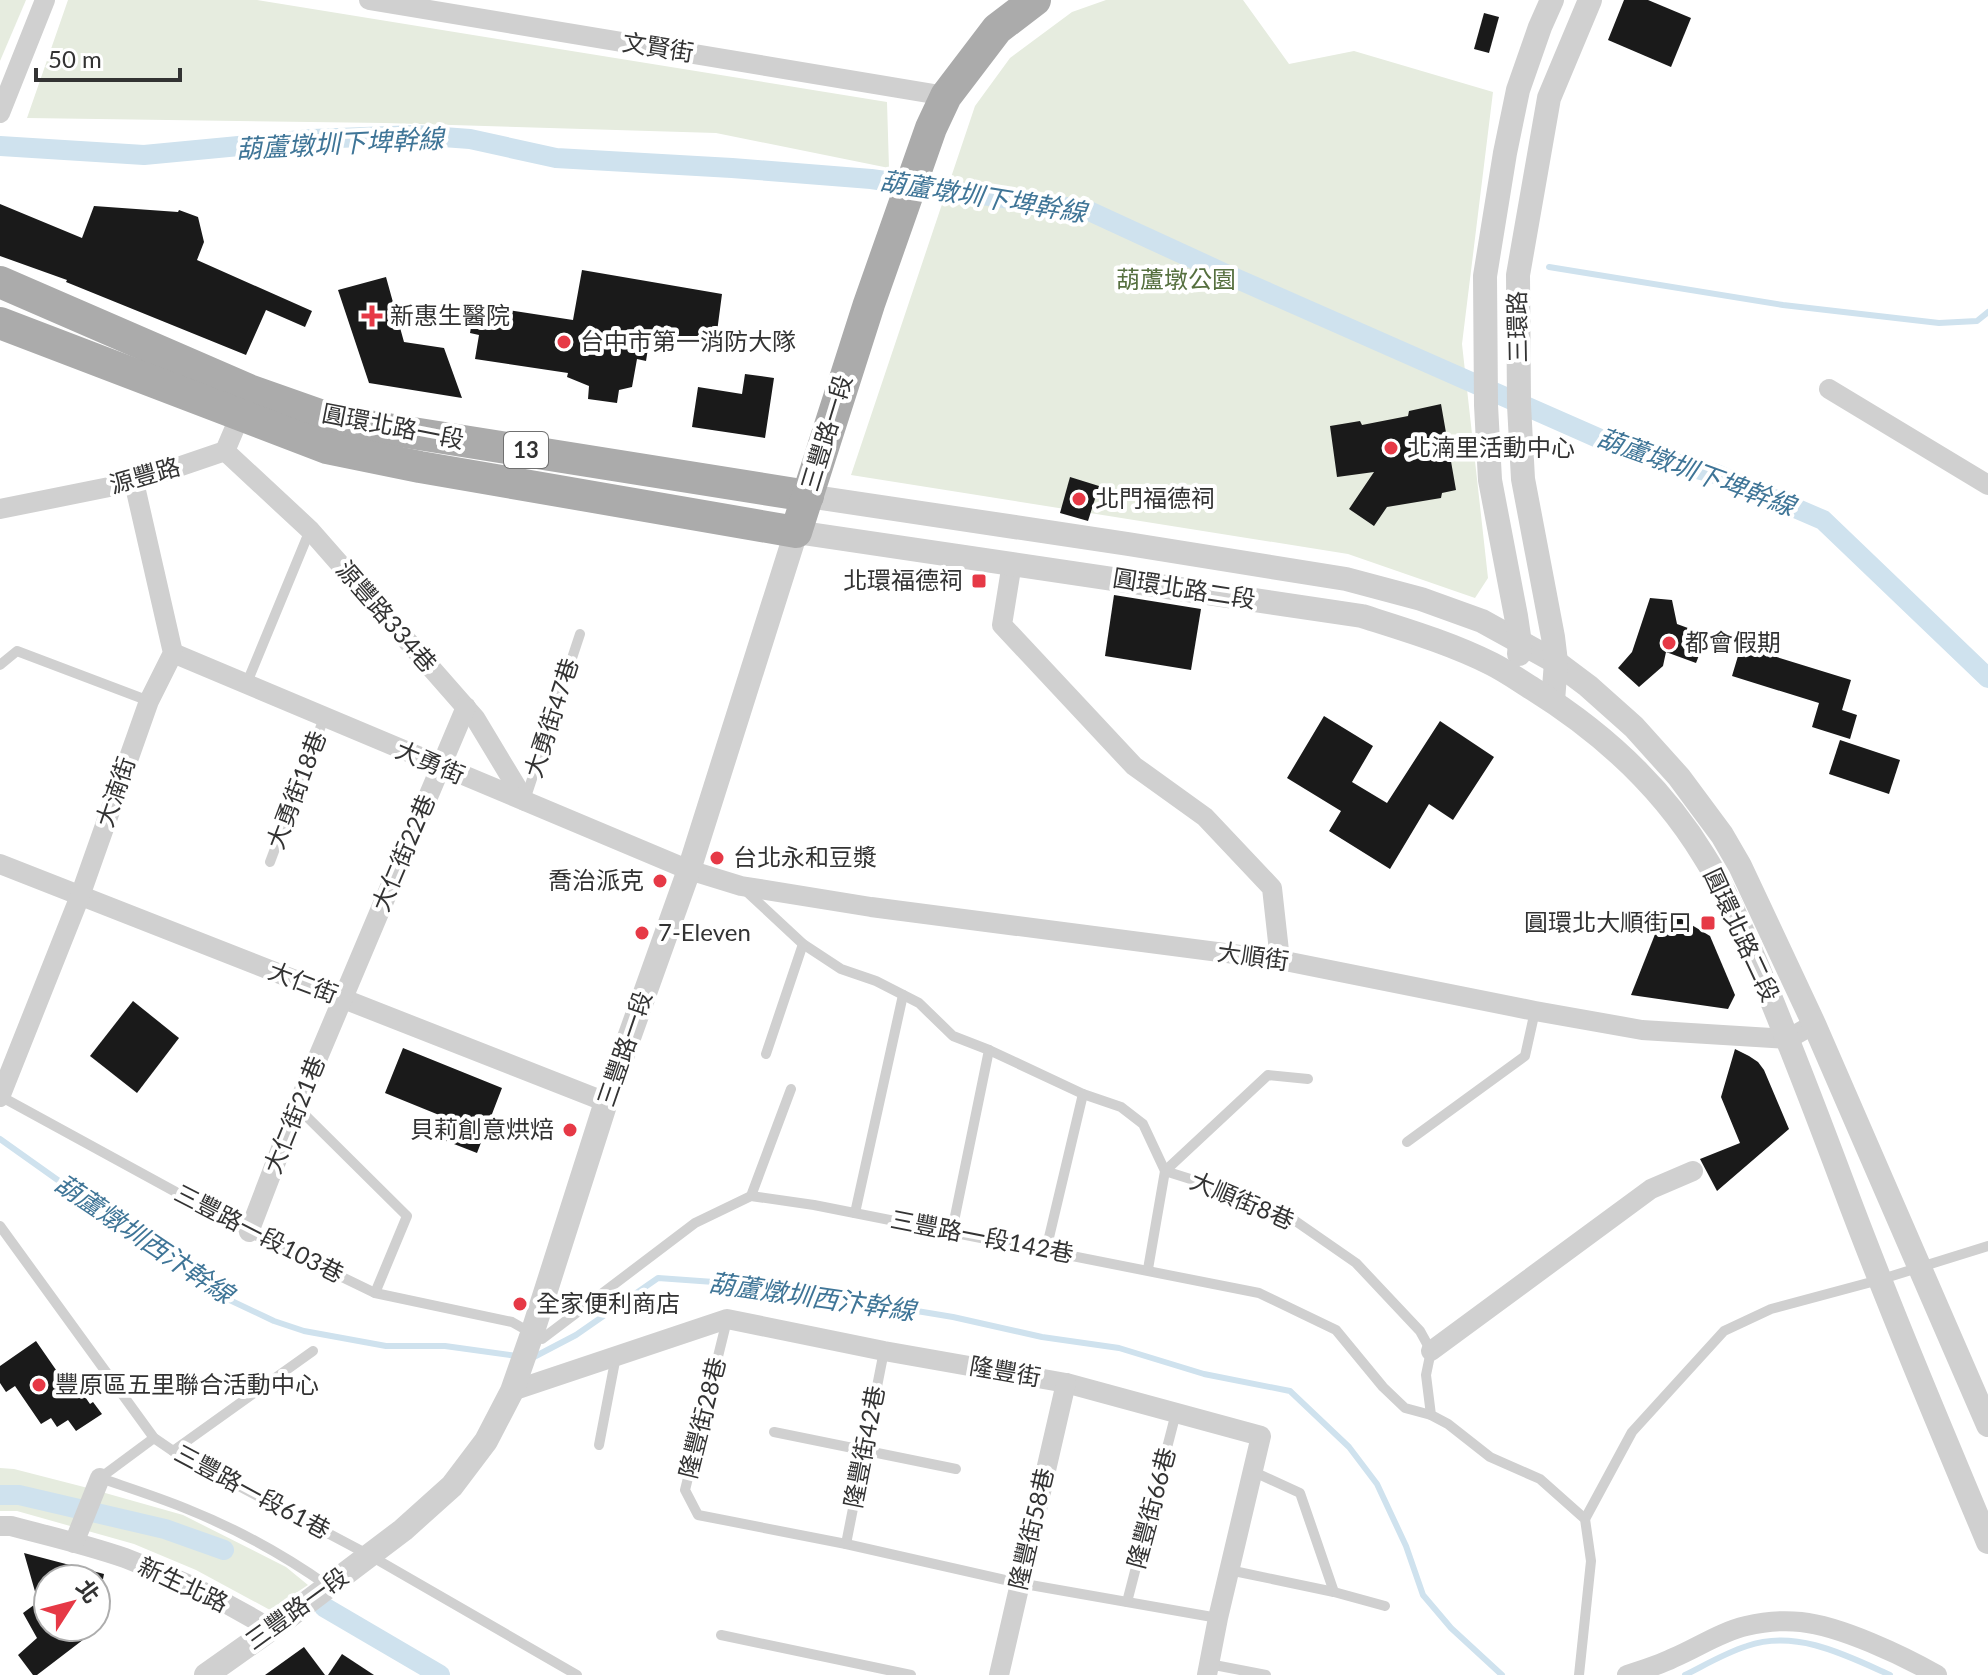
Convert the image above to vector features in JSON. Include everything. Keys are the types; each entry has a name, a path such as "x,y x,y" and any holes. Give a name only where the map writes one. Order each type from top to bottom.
{"main road":[{"path":"946,96 997,29 1035,0"},
{"name":"三豐路一段","path":"796,532 869,304 931,128 946,96"},
{"name":"圓環北路一段","path":"0,282 327,448 796,532"},
{"name":"圓環北路一段","path":"0,323 245,404 808,496"}],"street":[{"path":"0,113 45,0"},
{"name":"文賢街","path":"369,0 946,96"},
{"name":"三環路","path":"1516,679 1520,643 1490,480 1485,276 1518,90 1552,0"},
{"name":"三環路","path":"1553,701 1556,662 1553,637 1523,479 1518,275 1549,98 1590,0"},
{"path":"1518,90 1549,98"},
{"path":"1829,389 1988,485"},
{"path":"225,451 245,404"},
{"name":"源豐路","path":"0,509 134,482 225,451"},
{"name":"源豐路334巷","path":"225,451 310,530 466,707 525,801"},
{"path":"134,482 173,653"},
{"name":"圓環北路二段","path":"808,496 1346,579 1482,621 1556,662 1588,686 1634,727 1679,777 1740,866 1814,1024 1988,1425"},
{"name":"圓環北路二段","path":"796,532 1362,616 1431,637 1493,665 1553,701 1603,739 1632,765 1682,822 1730,903 1788,1039 1879,1280 1988,1542"},
{"name":"三豐路一段","path":"206,1675 329,1587 403,1530 452,1486 486,1441 512,1391 606,1102 689,870 796,532"},
{"path":"1012,563 1002,625 1134,766 1205,817 1272,888 1280,960"},
{"name":"大勇街","path":"173,653 689,870"},
{"name":"大湳街","path":"0,1096 80,896 149,701 173,653"},
{"name":"大仁街22巷","path":"343,999 466,707"},
{"name":"大仁街","path":"0,864 606,1102"},
{"name":"大順街","path":"689,870 741,886 871,907 1280,960 1642,1030 1788,1039"},
{"name":"大仁街21巷","path":"249,1232 343,999"},
{"path":"1788,1039 1814,1024"},
{"path":"1431,1351 1651,1189 1693,1171"},
{"name":"隆豐街","path":"512,1391 727,1319 1066,1383 1261,1436 1208,1669"},
{"name":"隆豐街58巷","path":"999,1675 1066,1383"},
{"path":"76,1538 98,1481"},
{"name":"新生北路","path":"0,1526 76,1538 175,1579 271,1629"},
{"path":"1627,1675 1744,1626 1774,1621 1802,1622 1847,1634 1937,1675"}],"lane":[{"path":"246,685 310,530"},
{"name":"大勇街47巷","path":"525,801 580,634"},
{"path":"0,665 17,651 149,701"},
{"name":"大勇街18巷","path":"270,862 324,718"},
{"name":"大順街8巷","path":"741,886 803,944 841,969 876,981 919,1003 953,1036 1083,1094 1121,1107 1143,1124 1165,1171 1238,1194 1294,1220 1356,1263 1420,1331 1431,1351"},
{"path":"766,1054 803,944"},
{"path":"855,1213 903,995"},
{"path":"1407,1142 1525,1056 1535,1011"},
{"path":"952,1231 989,1050"},
{"path":"1148,1269 1165,1171 1268,1075 1308,1079"},
{"path":"532,1334 542,1339 695,1223 751,1196 791,1089"},
{"path":"1046,1250 1083,1094"},
{"name":"三豐路一段103巷","path":"0,1096 249,1232 375,1293 512,1322 532,1334"},
{"path":"297,1107 407,1216 375,1293"},
{"name":"三豐路一段142巷","path":"751,1196 952,1231 1259,1293 1336,1330 1383,1387 1405,1408 1431,1415"},
{"name":"三豐路一段61巷","path":"0,1226 154,1438 369,1555 577,1675"},
{"path":"1579,1675 1591,1561 1585,1519 1632,1432 1724,1331 1771,1309 1988,1246"},
{"name":"隆豐街28巷","path":"727,1319 685,1490 698,1515 846,1544"},
{"path":"173,1451 313,1351"},
{"name":"隆豐街42巷","path":"846,1544 884,1351"},
{"path":"1431,1351 1426,1375 1431,1415 1448,1424 1490,1457 1540,1479 1585,1519"},
{"path":"599,1445 616,1356"},
{"name":"隆豐街66巷","path":"1127,1602 1176,1413"},
{"path":"774,1432 956,1469"},
{"path":"98,1481 154,1438"},
{"path":"1252,1471 1300,1493 1334,1592"},
{"path":"98,1481 188,1509 226,1526 296,1563 329,1587"},
{"path":"846,1544 1019,1583 1218,1618"},
{"path":"1229,1570 1385,1606"},
{"path":"721,1635 911,1675"},
{"path":"1208,1669 1266,1675"}],"green space":[{"path":"0,0 26,0 0,61"},
{"path":"68,0 257,0 887,102 889,168 716,133 385,123 27,118"},
{"name":"葫蘆墩公園","path":"1106,0 1243,0 1289,64 1354,51 1493,92 1462,344 1488,578 1475,598 1348,554 851,475 975,106 1010,58 1072,12"},
{"path":"0,1468 14,1469 183,1515 286,1567 308,1585 270,1610 196,1570 134,1544 17,1511 0,1511"}],"building":[{"path":"1624,0 1648,0 1691,18 1671,67 1608,40"},
{"path":"1484,13 1499,17 1489,53 1474,49"},
{"path":"0,204 82,238 94,206 179,210 198,217 204,242 197,260 312,311 305,327 266,310 246,355 67,280 0,256"},
{"name":"台中市第一消防大隊","path":"582,270 722,294 715,347 650,336 646,361 637,359 632,387 619,390 617,403 588,399 589,386 567,377 568,373 475,359 479,335 470,333 475,305 573,320"},
{"name":"新惠生醫院","path":"386,277 404,342 444,348 462,398 369,383 338,290"},
{"path":"745,374 774,378 765,438 692,427 698,387 742,394"},
{"name":"北湳里活動中心","path":"1441,404 1456,490 1442,493 1441,498 1387,507 1374,526 1349,509 1374,472 1337,477 1330,426 1360,421 1362,425 1408,416 1409,411"},
{"name":"北門福德祠","path":"1070,477 1099,486 1088,521 1060,513"},
{"path":"1114,595 1201,609 1191,670 1105,656"},
{"name":"都會假期","path":"1650,598 1672,600 1677,624 1707,635 1696,663 1666,652 1663,666 1639,687 1618,668 1632,652"},
{"path":"1741,646 1851,680 1842,710 1857,715 1850,739 1812,727 1819,703 1732,676"},
{"path":"1324,716 1373,746 1352,782 1387,803 1440,721 1494,757 1453,820 1429,804 1390,869 1329,831 1341,811 1287,778"},
{"path":"1840,740 1900,760 1889,794 1829,774"},
{"path":"1665,909 1710,936 1735,995 1728,1009 1631,995"},
{"path":"133,1001 179,1038 137,1093 90,1056"},
{"path":"403,1048 502,1088 477,1153 436,1137 444,1117 385,1093"},
{"path":"1735,1049 1758,1062 1764,1070 1789,1129 1717,1191 1700,1159 1740,1143 1721,1097"},
{"name":"豐原區五里聯合活動中心","path":"36,1341 63,1380 70,1375 90,1404 93,1402 102,1414 76,1431 68,1420 57,1427 51,1418 41,1424 15,1386 6,1392 0,1383 0,1366"},
{"path":"24,1553 62,1563 32,1563 32,1581"},
{"path":"32,1606 32,1629 23,1613"},
{"path":"32,1642 79,1643 37,1675 33,1675 18,1655"},
{"path":"304,1647 325,1675 265,1675"},
{"path":"342,1654 374,1675 328,1675"}],"waterway":[{"name":"葫蘆墩圳下埤幹線","path":"0,146 144,155 312,139 416,135 470,139 556,158 871,179 1087,210 1623,449 1716,474 1823,520 1988,678"},
{"path":"1549,267 1783,305 1939,323 1977,321 1988,312"},
{"name":"葫蘆燉圳西汴幹線","path":"0,1139 219,1295 274,1321 304,1331 386,1346 445,1346 517,1356"},
{"name":"葫蘆燉圳西汴幹線","path":"532,1358 576,1335 658,1278 796,1291 953,1317 1042,1337 1119,1348 1204,1374 1290,1391 1349,1447 1377,1484 1406,1546 1423,1595 1451,1628 1502,1675"},
{"path":"0,1495 19,1495 165,1529 224,1550"},
{"path":"324,1607 440,1675"},
{"name":"葫蘆燉圳西汴幹線","path":"1685,1675 1747,1646 1784,1641 1820,1647 1890,1675"}],"place":[{"name":"新惠生醫院","path":"372,316"},
{"name":"台中市第一消防大隊","path":"564,342"},
{"name":"北湳里活動中心","path":"1391,448"},
{"name":"北門福德祠","path":"1079,499"},
{"name":"北環福德祠","path":"979,581"},
{"name":"都會假期","path":"1669,643"},
{"name":"台北永和豆漿","path":"717,858"},
{"name":"喬治派克","path":"660,881"},
{"name":"圓環北大順街口","path":"1708,923"},
{"name":"7-Eleven","path":"642,933"},
{"name":"貝莉創意烘焙","path":"570,1130"},
{"name":"全家便利商店","path":"520,1304"},
{"name":"豐原區五里聯合活動中心","path":"39,1385"}]}
